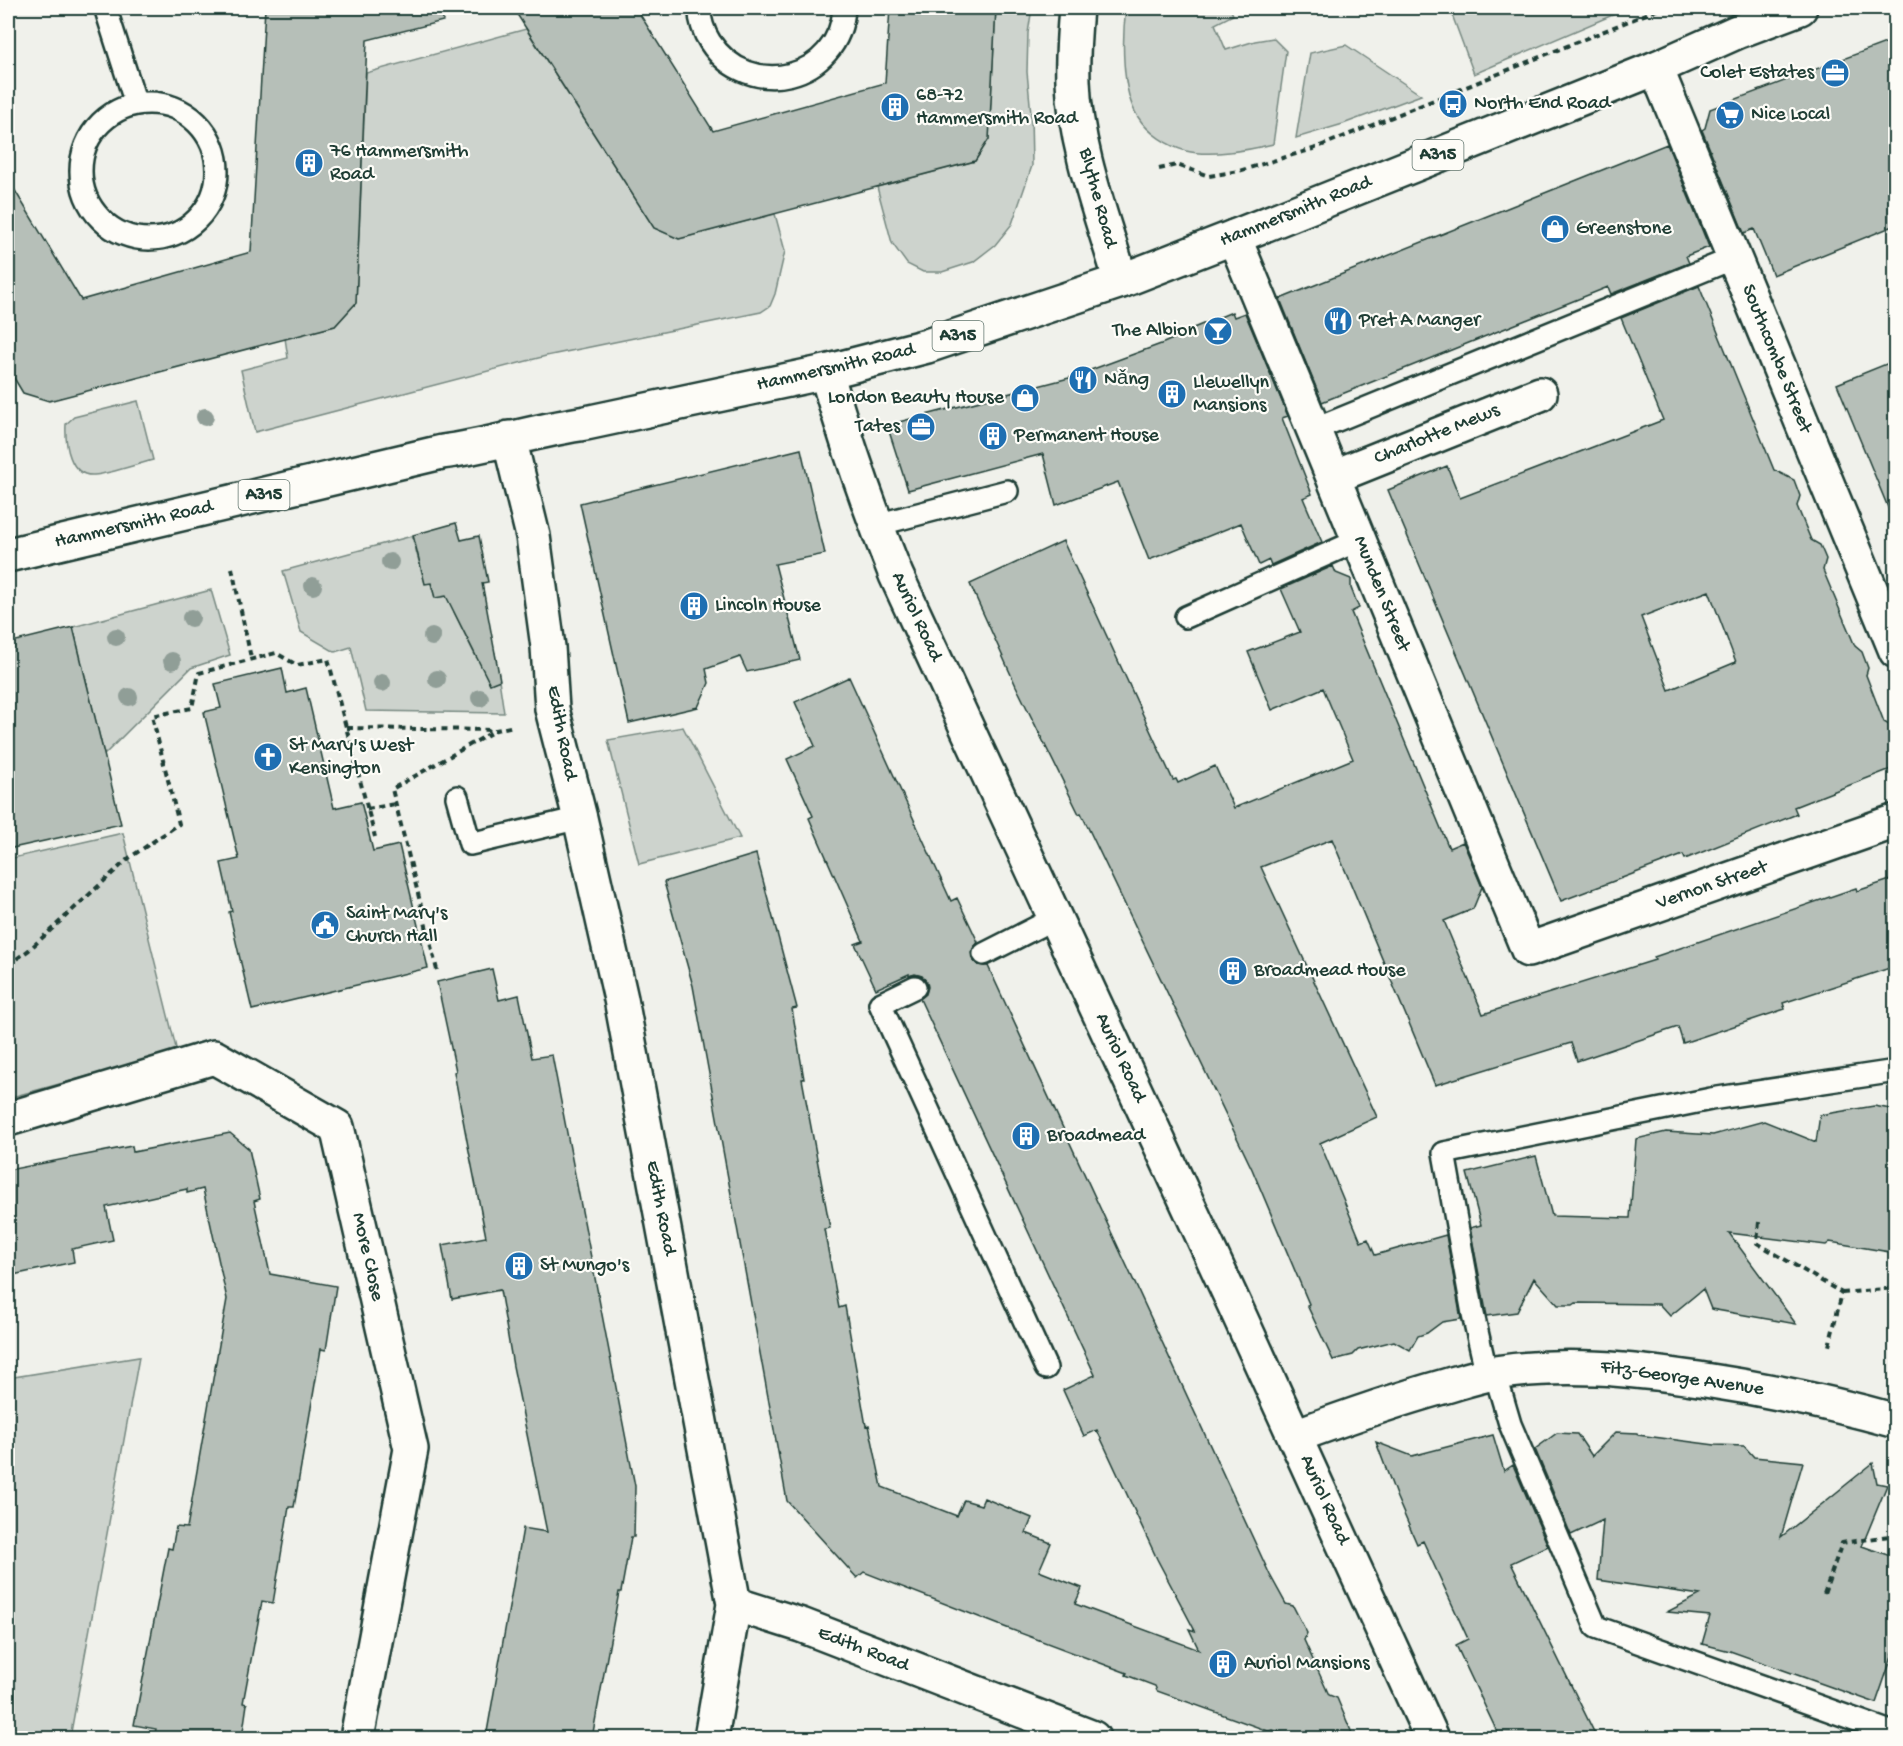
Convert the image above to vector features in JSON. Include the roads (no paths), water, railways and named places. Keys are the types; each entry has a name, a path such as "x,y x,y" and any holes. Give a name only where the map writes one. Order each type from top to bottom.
{"street":[{"name":"Blythe Road","path":"1076,8 1072,81 1077,120 1120,280"},
{"name":"Hammersmith Road","path":"8,555 442,452 826,372 927,346 1120,280 1234,237 1800,8"},
{"name":"Southcombe Street","path":"1656,68 1896,651"},
{"name":"Munden Street","path":"1234,237 1528,950"},
{"name":"Auriol Road","path":"826,372 840,422 896,575 1295,1436 1432,1738"},
{"name":"Charlotte Mews","path":"1334,477 1540,394"},
{"name":"Edith Road","path":"509,438 533,536 548,647 552,709 580,818 621,999 734,1604 801,1625 1093,1738"},
{"name":"Vernon Street","path":"1528,950 1896,821"},
{"name":"More Close","path":"8,1119 214,1057 337,1126 411,1449 357,1738"},
{"name":"Fitz-George Avenue","path":"1295,1436 1386,1402 1491,1374 1538,1368 1593,1367 1643,1371 1728,1383 1810,1398 1896,1421"},
{"path":"711,1738 734,1604"}],"lane":[{"path":"111,8 106,10 136,104"},
{"path":"700,8 706,35 719,55 738,69 761,76 785,77 808,69 826,53 839,33 844,8"},
{"path":"136,104 159,104 182,111 199,124 212,145 217,167 215,190 206,210 189,227 169,237 146,240 124,236 105,224 90,208 82,187 80,165 86,144 98,124 115,111 136,104"},
{"path":"1313,430 1734,258"},
{"path":"876,525 1007,491"},
{"path":"1186,617 1359,540"},
{"path":"457,797 470,844 580,818"},
{"path":"984,954 1055,918"},
{"path":"915,987 880,1004 1046,1368"},
{"path":"1896,1071 1711,1099 1444,1154 1471,1302 1491,1374 1596,1627 1896,1734"}],"place":[{"name":"Colet Estates","path":"1835,73"},
{"name":"North End Road","path":"1453,104"},
{"name":"68-72 Hammersmith Road","path":"895,107"},
{"name":"Nice Local","path":"1730,115"},
{"name":"76 Hammersmith Road","path":"309,163"},
{"name":"Greenstone","path":"1555,229"},
{"name":"Pret A Manger","path":"1338,321"},
{"name":"The Albion","path":"1218,331"},
{"name":"Nǎng","path":"1083,380"},
{"name":"Llewellyn Mansions","path":"1172,394"},
{"name":"London Beauty House","path":"1025,398"},
{"name":"Tates","path":"921,427"},
{"name":"Permanent House","path":"993,436"},
{"name":"Lincoln House","path":"694,606"},
{"name":"St Mary's West Kensington","path":"268,757"},
{"name":"Saint Mary's Church Hall","path":"325,925"},
{"name":"Broadmead House","path":"1233,971"},
{"name":"Broadmead","path":"1026,1136"},
{"name":"St Mungo's","path":"519,1266"},
{"name":"Auriol Mansions","path":"1223,1664"}]}
